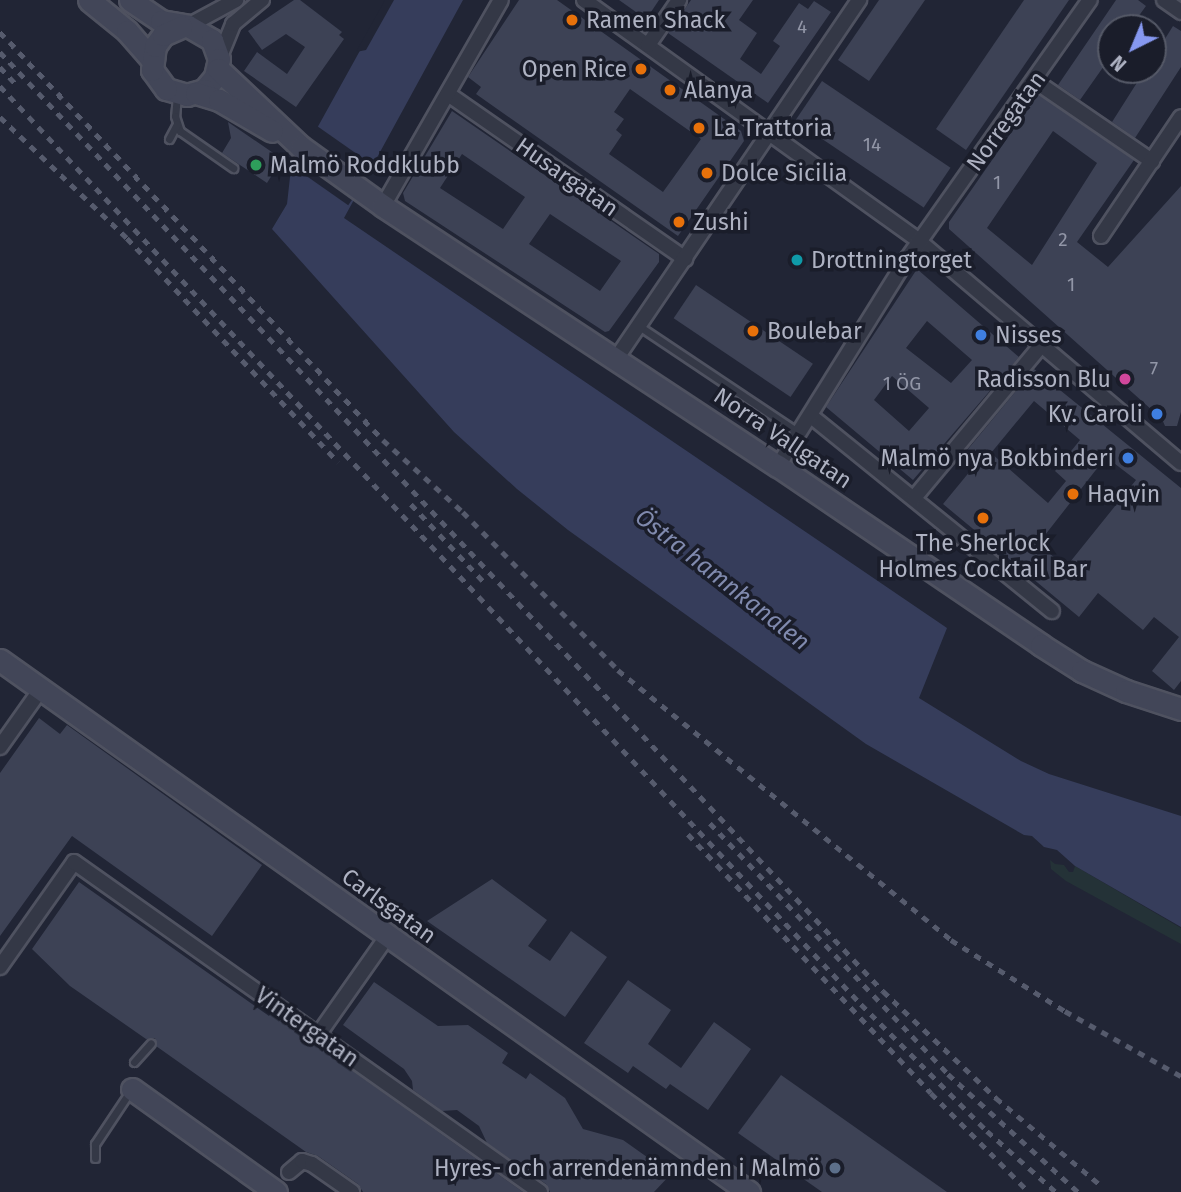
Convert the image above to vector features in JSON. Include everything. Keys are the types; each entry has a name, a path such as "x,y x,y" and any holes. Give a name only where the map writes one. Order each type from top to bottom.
{"main road":[{"path":"89,0 127,31 151,59 156,80 187,94 219,100 302,147"},
{"path":"130,0 152,16 212,40 219,64 302,147"},
{"path":"151,59 155,46 163,35 185,27"},
{"path":"187,94 211,84 219,64"},
{"name":"Norra Vallgatan","path":"302,147 383,206 778,466 1082,671 1126,691 1181,709"},
{"name":"Carlsgatan","path":"0,660 749,1192"},
{"path":"132,1089 276,1192"}],"street":[{"path":"219,64 233,24 262,0"},
{"path":"383,206 501,0"},
{"path":"584,0 919,241 1043,343 1181,463"},
{"path":"648,46 680,0"},
{"path":"616,359 859,0"},
{"name":"Norregatan","path":"919,241 1090,0"},
{"path":"1164,0 1181,12"},
{"path":"185,27 225,2"},
{"path":"1035,81 1152,161"},
{"name":"Husargatan","path":"448,94 685,259"},
{"path":"1101,236 1181,117"},
{"path":"778,466 919,241"},
{"path":"915,498 1043,343"},
{"name":"Norra Vallgatan","path":"811,416 1052,611"},
{"path":"0,747 41,689"},
{"name":"Vintergatan","path":"0,967 74,862 540,1192"},
{"path":"318,1035 387,937"},
{"path":"289,1172 302,1161 312,1164 352,1192"}],"lane":[{"path":"169,139 187,94"},
{"path":"177,124 185,136 233,168"},
{"name":"Norra Vallgatan","path":"639,326 800,433"},
{"path":"134,1062 151,1043"},
{"path":"95,1158 95,1144 132,1089"}],"shaded area":[{"path":"1050,860 1064,865 1069,872 1073,872 1075,866 1181,928 1181,944 1066,881 1051,869"}],"water":[{"name":"Östra hamnkanalen","path":"388,0 463,0 344,218 947,628 919,698 1021,761 1049,774 1181,816 1181,927 1075,866 1057,850 1044,847 1032,836 1024,835 866,744 568,530 517,489 454,432 272,229 287,204 290,177"}],"pier":[{"path":"385,0 394,0 366,50 356,52"},
{"path":"317,126 375,167 348,205 290,165"}],"building":[{"path":"294,0 300,0 342,32 339,35 344,39 296,107 244,71 257,52 287,74 305,47 286,34 262,50 248,31"},
{"path":"519,0 557,0 741,131 744,141 678,236 476,94 481,87 468,77","holes":["630,89 701,139 663,192 609,154 622,135 616,130 624,119 614,112"]},
{"path":"619,0 659,0 649,15 643,17"},
{"path":"691,0 753,0 739,20 757,33 740,59 761,74 780,46 773,41 799,3 808,9 814,1 831,12 768,103 668,33"},
{"path":"879,0 925,0 869,81 838,60"},
{"path":"1024,0 1069,0 966,150 936,129"},
{"path":"1116,0 1138,0 1146,6 1140,14 1106,14"},
{"path":"1173,26 1181,31 1181,67 1135,138 1112,122 1136,84 1167,84 1167,36"},
{"path":"1097,28 1097,76 1080,100 1058,85"},
{"path":"822,81 951,168 924,207 795,121"},
{"path":"1038,94 1134,160 1077,242 1108,267 1181,186 1181,412 1177,426 1165,426 1162,419 949,229 949,222","holes":["1053,131 1097,163 1032,265 987,228"]},
{"path":"452,111 659,254 659,262 609,331 605,332 405,201 403,193","holes":["462,154 525,197 503,229 440,188","550,214 621,261 600,291 529,244"]},
{"path":"228,122 282,159 267,183 222,153 231,138"},
{"path":"917,269 1019,357 913,480 826,407","holes":["927,321 972,360 951,383 906,348","892,376 929,408 909,431 874,400"]},
{"path":"696,285 813,364 791,397 674,318"},
{"path":"1034,369 1181,488 1181,681 1174,690 1152,671 1179,637 1154,617 1143,630 1098,593 1079,617 943,504 971,470 959,460","holes":["1034,401 1080,440 1055,471 1066,481 1048,503 991,453","1106,457 1136,480 1066,567 1038,544"]},
{"path":"39,718 60,734 67,725 262,865 212,936 72,836 0,936 0,773"},
{"path":"492,879 547,920 528,946 550,961 571,931 607,957 565,1017 427,921"},
{"path":"79,882 269,1016 271,1013 523,1192 363,1192 358,1184 318,1156 306,1152 156,1046 155,1038 146,1039 70,986 32,949"},
{"path":"628,980 671,1010 648,1044 681,1068 714,1022 751,1049 708,1110 670,1084 666,1089 633,1066 628,1073 584,1043"},
{"path":"374,982 438,1026 468,1025 508,1053 502,1063 526,1079 530,1073 565,1098 583,1129 623,1140 671,1174 654,1192 550,1192 546,1184 487,1143 479,1126 457,1110 442,1111 413,1090 412,1081 404,1069 343,1025"},
{"path":"781,1075 947,1192 822,1192 738,1133"}],"railway":[{"path":"0,32 383,440 463,512 618,670 951,940 1065,1011 1181,1076"},
{"path":"0,52 883,991 996,1098 1103,1187"},
{"path":"0,67 18,86"},
{"path":"0,86 861,1004 987,1131 1056,1192"},
{"path":"0,117 127,238 338,462"},
{"path":"411,504 485,583"},
{"path":"710,823 948,1074 1078,1192"},
{"path":"688,834 931,1093 1029,1192"}],"place":[{"name":"Ramen Shack","path":"572,20"},
{"name":"Open Rice","path":"641,69"},
{"name":"Alanya","path":"670,90"},
{"name":"La Trattoria","path":"699,128"},
{"name":"Malmö Roddklubb","path":"256,165"},
{"name":"Dolce Sicilia","path":"707,173"},
{"name":"Zushi","path":"679,222"},
{"name":"Drottningtorget","path":"797,260"},
{"name":"Boulebar","path":"753,331"},
{"name":"Nisses","path":"981,335"},
{"name":"Radisson Blu","path":"1125,379"},
{"name":"Kv. Caroli","path":"1157,414"},
{"name":"Malmö nya Bokbinderi","path":"1128,458"},
{"name":"Haqvin","path":"1073,494"},
{"name":"The Sherlock Holmes Cocktail Bar","path":"983,518"},
{"name":"Hyres- och arrendenämnden i Malmö","path":"835,1168"}]}
